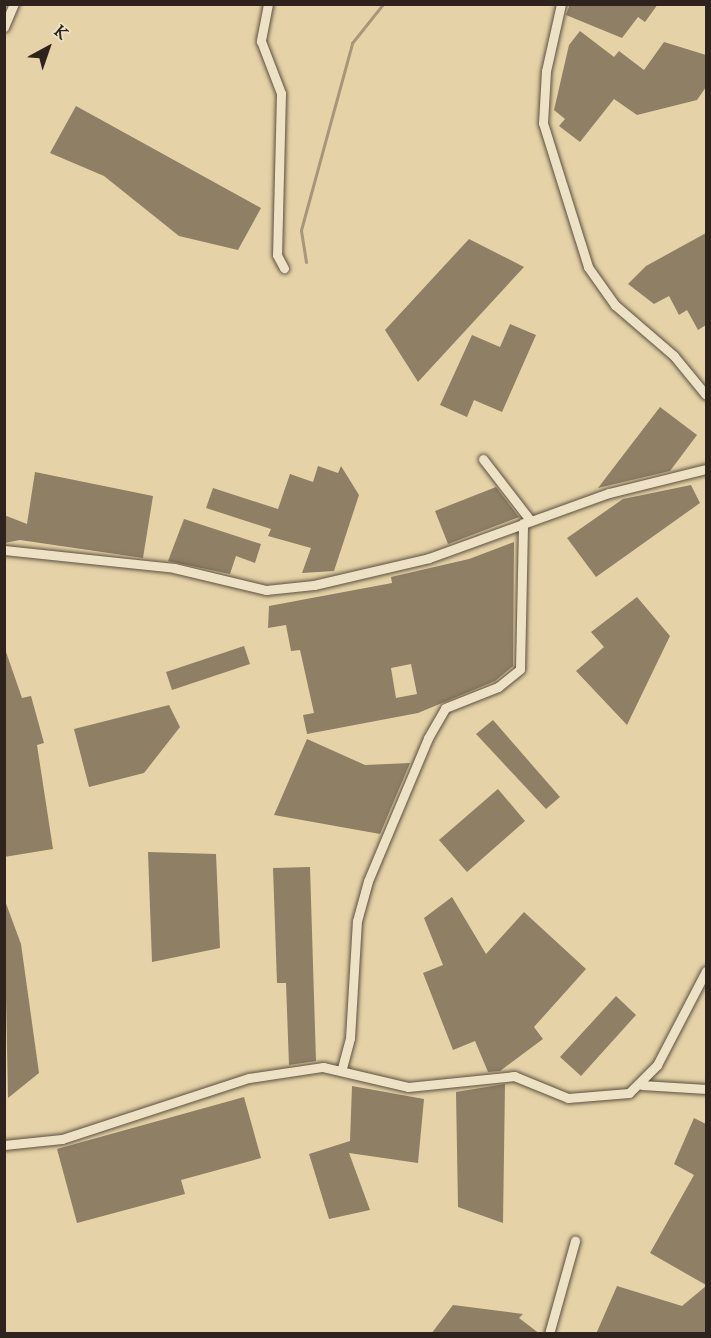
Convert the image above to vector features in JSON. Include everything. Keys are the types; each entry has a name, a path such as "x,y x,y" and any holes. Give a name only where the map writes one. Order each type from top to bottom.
{"street":[{"path":"4,27 14,4"},
{"path":"268,4 261,41 281,93 277,255 284,268"},
{"path":"561,4 546,71 543,123 588,267 615,305 674,356 706,395"},
{"path":"342,1068 350,1038 357,921 371,872 428,738 445,708 498,687 520,669 526,522 483,459"},
{"path":"4,550 174,568 266,590 429,558 609,493 706,469"},
{"path":"642,1086 706,972"},
{"path":"4,1145 62,1139 249,1078 342,1068 408,1087 514,1076 568,1098 590,1100 642,1086 706,1089"},
{"path":"549,1334 575,1241"}],"building":[{"path":"570,4 658,4 645,22 638,17 622,38 566,15"},
{"path":"580,31 614,57 619,51 644,70 664,42 706,55 706,87 697,100 637,115 614,99 580,142 559,126 565,119 554,110 569,45"},
{"path":"76,106 261,208 238,250 179,236 104,176 50,153"},
{"path":"706,233 706,325 698,330 687,310 679,315 669,296 654,304 628,284 646,266"},
{"path":"469,239 524,267 418,382 385,330"},
{"path":"510,324 536,335 502,412 474,400 467,417 440,405 472,335 500,347"},
{"path":"660,407 697,435 670,471 598,488"},
{"path":"318,466 338,473 341,466 359,495 334,571 302,573 311,548 268,536 271,529 206,508 213,488 278,509 290,474 313,482"},
{"path":"35,472 153,496 143,558 20,540 4,543 4,515 27,524"},
{"path":"691,485 700,503 596,577 567,538 623,499"},
{"path":"496,487 519,517 448,544 435,511"},
{"path":"184,519 261,544 255,563 236,556 230,574 168,561"},
{"path":"514,542 513,666 495,681 418,713 307,734 303,715 314,713 300,650 291,651 286,625 268,628 269,606 392,583 391,577 469,559","holes":["411,664 417,694 396,698 391,668"]},
{"path":"637,597 670,636 627,725 576,671 604,647 591,632"},
{"path":"4,646 22,698 31,696 44,743 37,745 53,849 4,857"},
{"path":"244,646 250,664 172,690 166,672"},
{"path":"169,705 180,727 144,773 89,787 74,729"},
{"path":"493,720 560,797 546,809 476,734"},
{"path":"307,739 365,765 410,763 380,834 274,815"},
{"path":"498,789 525,821 467,872 439,840"},
{"path":"148,852 216,854 220,948 152,962"},
{"path":"310,867 316,1061 289,1065 286,983 277,983 273,868"},
{"path":"452,897 486,954 524,912 586,969 534,1027 543,1039 500,1071 488,1072 475,1041 453,1050 423,973 443,965 424,918"},
{"path":"4,898 21,944 39,1073 8,1098"},
{"path":"616,996 636,1015 581,1076 560,1057"},
{"path":"505,1084 503,1223 458,1207 456,1092"},
{"path":"352,1086 424,1099 418,1163 349,1153 370,1210 329,1219 309,1154 350,1141"},
{"path":"244,1097 261,1158 181,1180 185,1194 77,1223 57,1149"},
{"path":"694,1118 706,1124 706,1285 650,1253 694,1175 674,1164"},
{"path":"617,1286 682,1306 706,1286 706,1334 596,1334"},
{"path":"453,1305 523,1314 519,1318 540,1334 431,1334"}],"waterway":[{"path":"306,262 301,230 352,43 383,4"}]}
